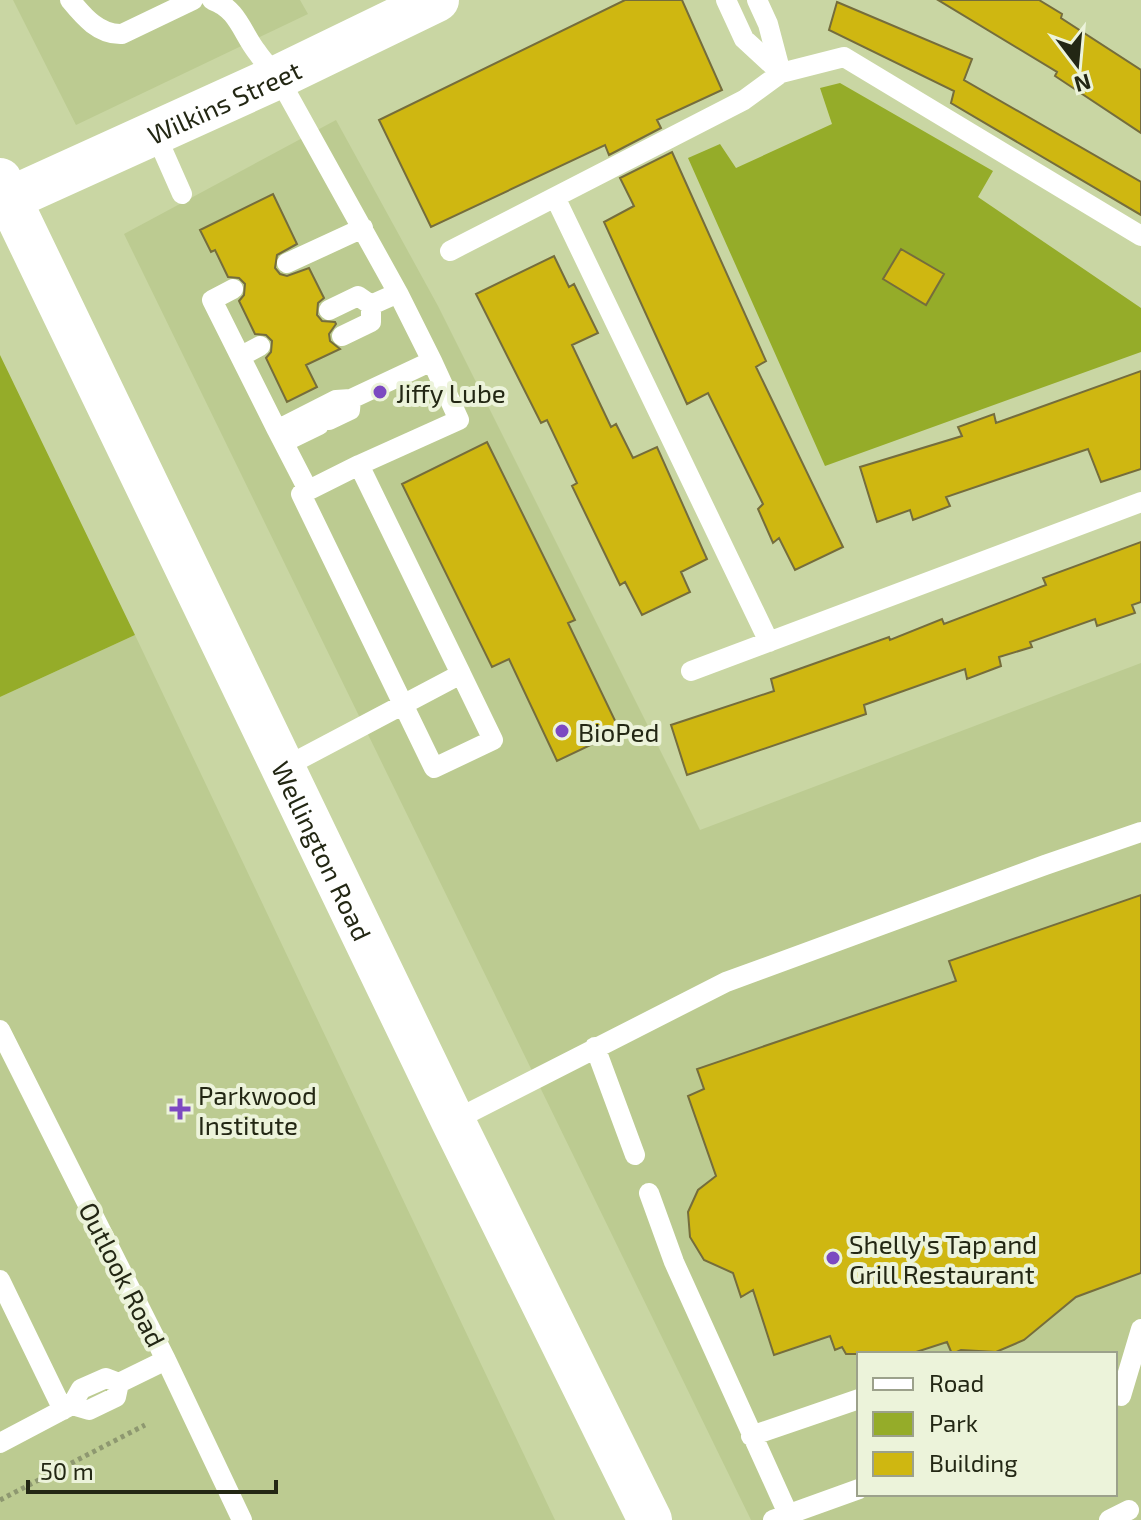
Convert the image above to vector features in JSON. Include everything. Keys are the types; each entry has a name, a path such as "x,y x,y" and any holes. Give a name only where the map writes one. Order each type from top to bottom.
{"main road":[{"name":"Wilkins Street","path":"4,189 155,133 437,0"},
{"name":"Wellington Road","path":"4,189 453,1121 650,1520"}],"lane":[{"path":"70,0 91,23 122,34 193,0"},
{"path":"212,0 230,10 242,24 255,50 278,77 398,293 459,420 359,465 301,494 434,768 493,740 359,465"},
{"path":"726,0 744,39 781,73"},
{"path":"757,0 768,24 781,73"},
{"path":"450,251 744,100 781,73 844,57 1141,236"},
{"path":"155,133 182,194"},
{"path":"555,197 769,642"},
{"path":"287,263 363,228"},
{"path":"233,289 212,300 308,490"},
{"path":"371,305 398,293"},
{"path":"329,310 358,296 371,305"},
{"path":"342,336 371,322 371,305"},
{"path":"241,356 260,346"},
{"path":"281,436 336,400 351,399 432,361"},
{"path":"253,381 272,371"},
{"path":"281,436 324,423 350,410 351,399"},
{"path":"691,671 1141,502"},
{"path":"283,768 461,674"},
{"path":"453,1121 726,982 1141,832"},
{"name":"Outlook Road","path":"0,1030 166,1360 242,1520"},
{"path":"595,1047 635,1155"},
{"path":"649,1193 674,1262 751,1436 781,1518 857,1490"},
{"path":"0,1280 67,1408"},
{"path":"1118,1397 1141,1329"},
{"path":"0,1443 67,1408 81,1389 106,1378 119,1383 166,1360"},
{"path":"1118,1397 1141,1389"},
{"path":"751,1436 857,1400"},
{"path":"1109,1520 1129,1510"}],"path":[{"path":"0,1500 145,1425"}],"shaded area":[{"path":"13,0 300,0 308,14 76,125"},
{"path":"336,120 438,306 700,830 1141,663 1141,1520 751,1520 124,234"},
{"name":"Parkwood Institute","path":"135,635 555,1520 0,1520 0,697"}],"green space":[{"path":"840,83 993,171 978,197 1141,308 1141,352 825,466 688,158 720,144 736,168 832,124 820,88"},
{"path":"0,355 135,635 0,697"}],"building":[{"path":"625,0 682,0 722,90 657,120 661,128 609,155 605,145 431,227 379,120"},
{"path":"938,0 1039,0 1062,14 1061,18 1141,70 1141,133 1055,76 1057,72"},
{"path":"837,2 972,59 964,80 1141,182 1141,215 951,103 954,91 829,30"},
{"path":"672,152 766,361 756,367 843,547 795,570 779,538 773,543 758,509 763,504 708,393 687,404 604,222 634,206 620,178"},
{"path":"273,194 297,244 277,255 275,268 287,276 309,268 324,298 318,303 317,315 322,321 335,322 329,334 330,341 340,349 306,365 317,387 287,402 266,358 271,352 272,341 266,335 255,334 239,301 244,295 245,284 239,278 228,277 215,250 211,252 200,230"},
{"path":"901,249 944,274 926,305 883,279"},
{"path":"554,256 569,287 574,284 598,333 572,345 611,427 616,424 633,458 657,447 707,559 681,572 690,592 642,615 625,582 620,585 572,486 577,483 547,420 541,423 476,294"},
{"path":"1141,371 1141,469 1101,482 1088,449 946,497 950,506 913,520 910,510 877,522 860,467 962,436 958,427 994,414 996,423"},
{"path":"487,442 575,620 568,623 620,731 557,761 509,659 492,667 402,484"},
{"path":"1141,542 1141,602 1132,605 1135,613 1097,626 1095,619 1030,642 1032,647 999,657 1001,666 967,679 965,669 864,705 866,714 687,775 671,725 774,691 771,679 889,637 890,640 942,619 944,624 1046,585 1043,578"},
{"path":"1141,895 1141,1273 1076,1297 1024,1340 996,1352 951,1352 947,1342 916,1352 846,1354 842,1347 835,1350 830,1336 774,1355 753,1290 741,1297 733,1273 704,1260 690,1237 688,1212 698,1190 716,1176 688,1096 704,1089 697,1069 956,981 949,961"}],"place":[{"name":"Jiffy Lube","path":"380,392"},
{"name":"BioPed","path":"562,731"},
{"name":"Parkwood Institute","path":"180,1109"},
{"name":"Shelly's Tap and Grill Restaurant","path":"833,1258"}]}
